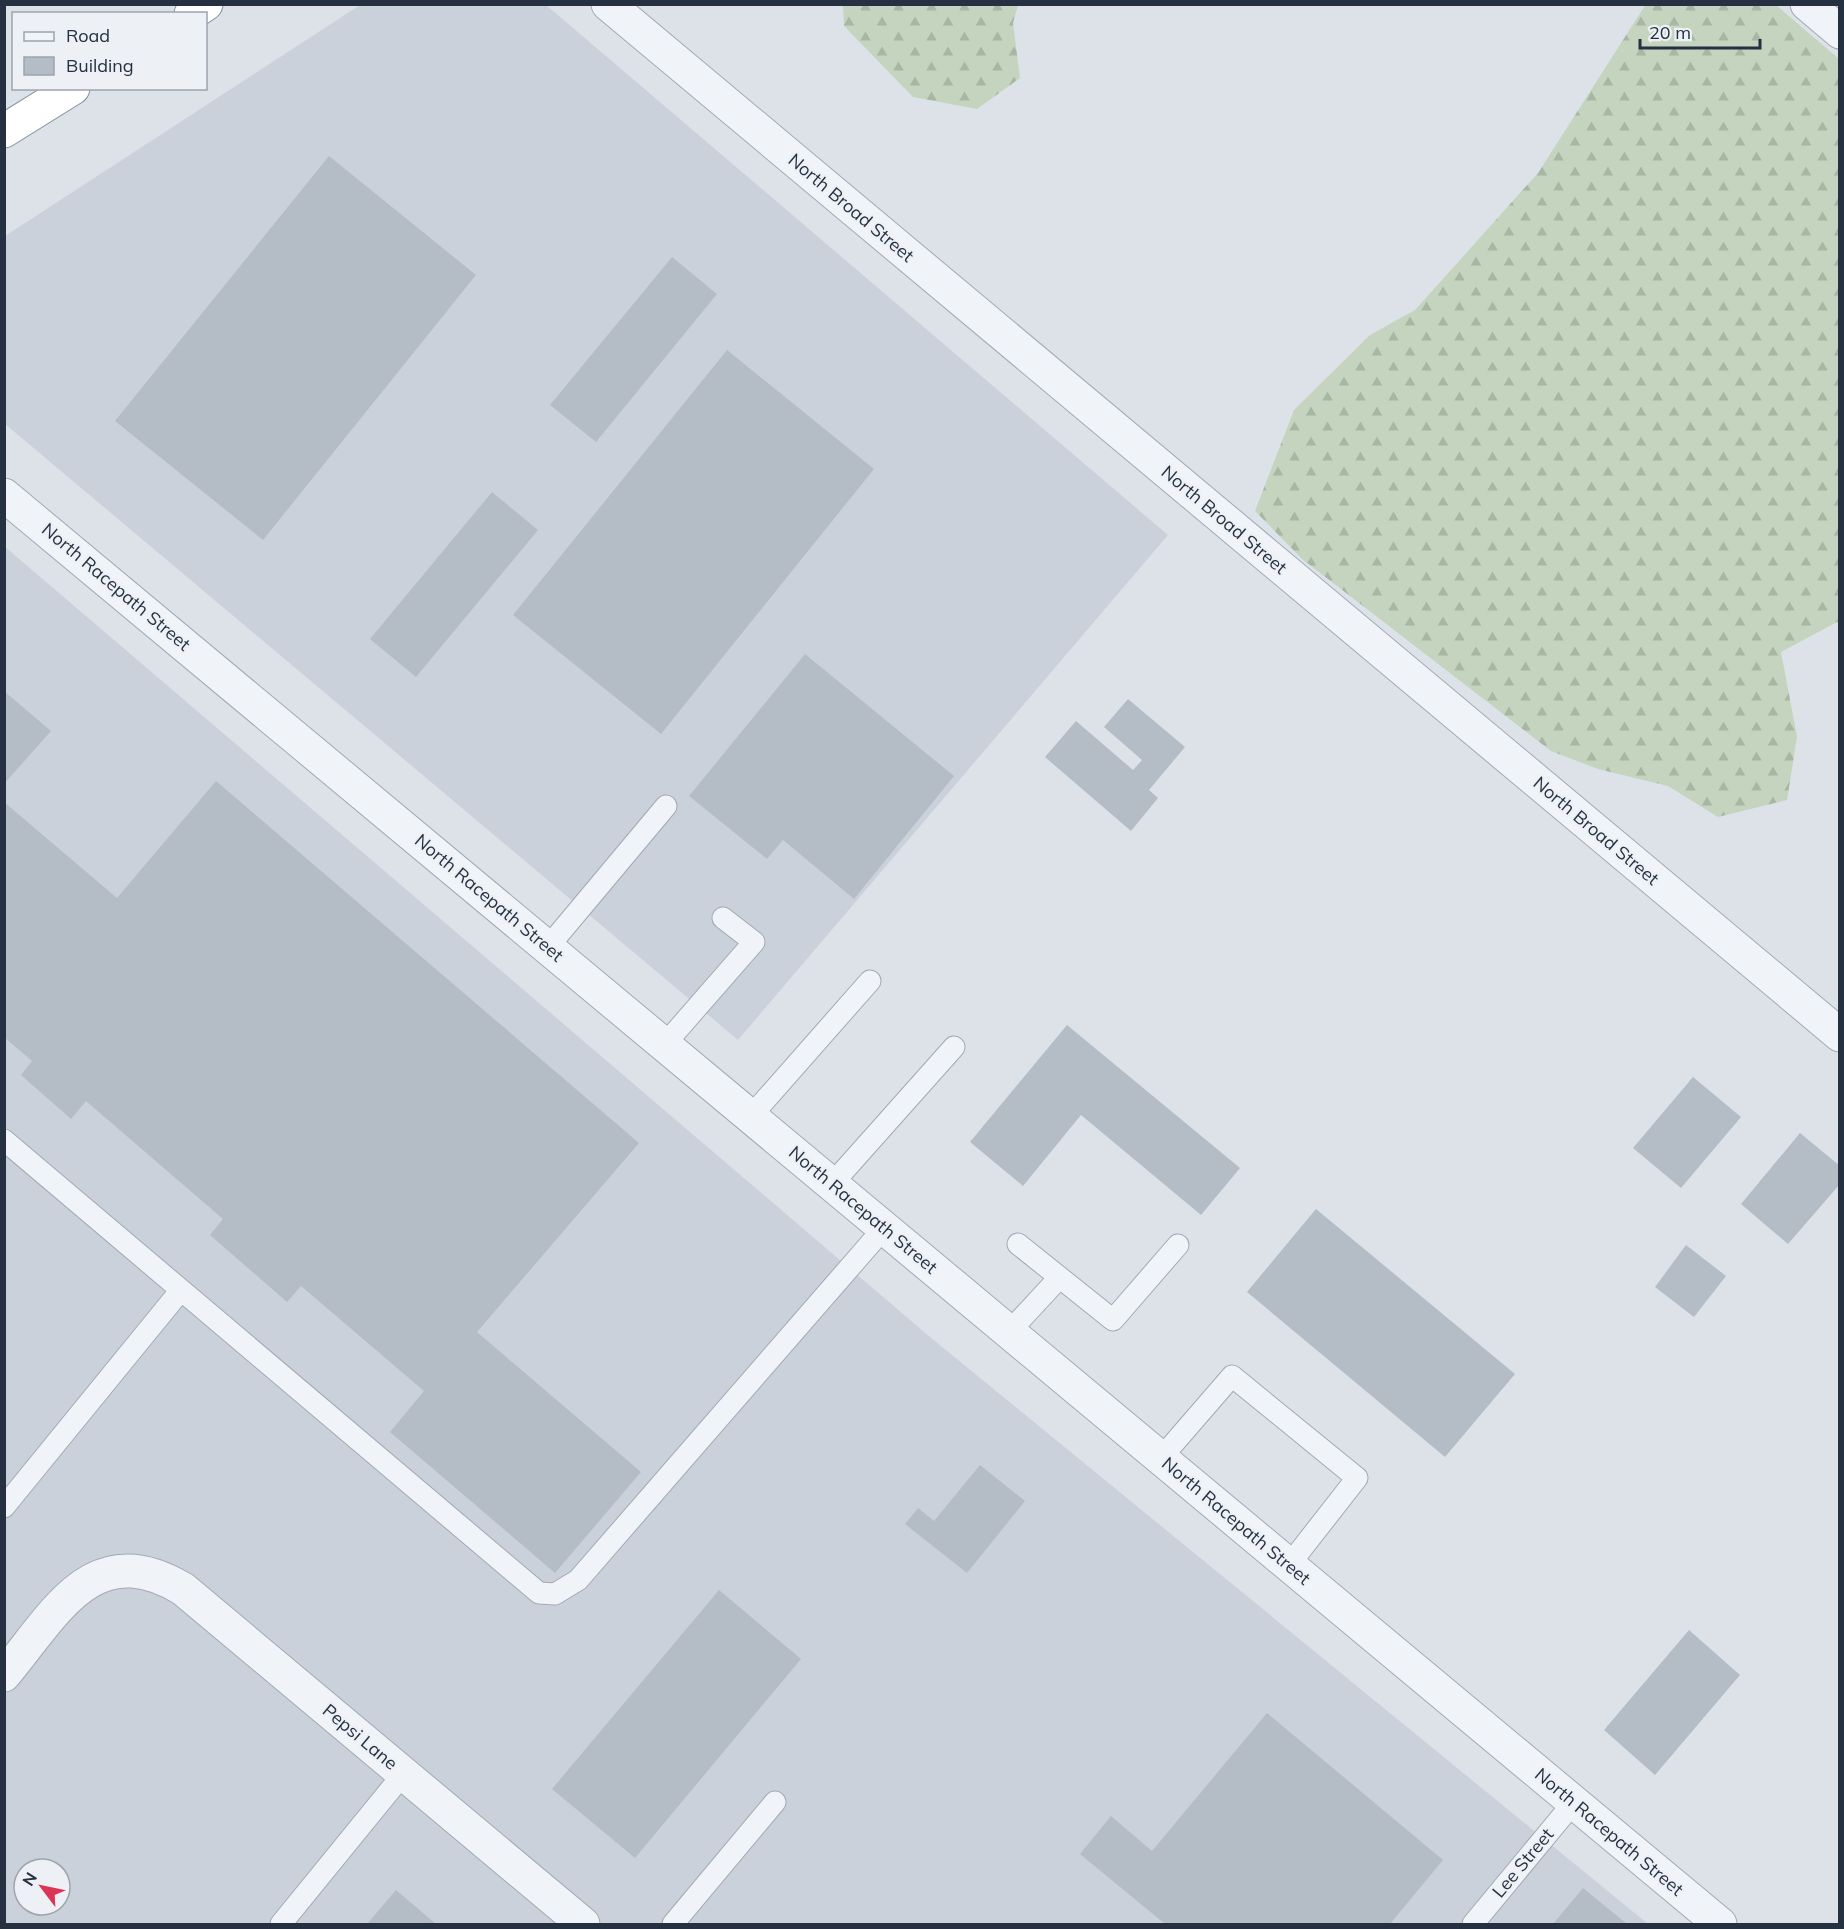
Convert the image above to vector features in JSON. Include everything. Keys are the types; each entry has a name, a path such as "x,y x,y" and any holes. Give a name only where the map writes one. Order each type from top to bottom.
{"highway":[{"path":"4,131 69,90"}],"street":[{"name":"North Broad Street","path":"608,4 1839,1035"},
{"path":"1807,4 1839,32"},
{"name":"North Racepath Street","path":"4,495 1720,1924"},
{"name":"Pepsi Lane","path":"4,1675 71,1594 105,1573 126,1569 164,1577 183,1588 583,1924"}],"lane":[{"path":"548,947 666,806"},
{"path":"665,1044 754,942 723,918"},
{"path":"751,1116 870,981"},
{"path":"832,1184 954,1047"},
{"path":"4,1140 539,1593 555,1594 578,1580 884,1228"},
{"path":"1018,1244 1113,1320 1178,1245"},
{"path":"1009,1332 1059,1278"},
{"path":"4,1507 181,1290"},
{"path":"1161,1458 1232,1376 1357,1478 1289,1565"},
{"path":"281,1924 404,1773"},
{"path":"673,1924 775,1802"},
{"name":"Lee Street","path":"1473,1924 1574,1803"}],"shaded area":[{"path":"360,5 546,5 1168,535 738,1040 5,424 5,236"},
{"path":"4,546 930,1337 1648,1924 5,1924"}],"green space":[{"path":"1646,4 1776,5 1839,59 1839,621 1781,652 1797,737 1787,800 1718,817 1668,786 1598,769 1551,751 1302,559 1255,511 1294,410 1370,335 1415,310 1538,173"},
{"path":"843,5 1018,5 1013,23 1020,78 977,109 913,97 844,26"}],"building":[{"path":"329,156 476,275 263,540 115,421"},
{"path":"672,257 717,294 596,442 550,405"},
{"path":"727,350 874,469 661,734 513,615"},
{"path":"492,492 538,530 416,677 370,639"},
{"path":"805,654 954,776 854,899 783,840 767,859 689,796"},
{"path":"4,691 51,731 4,784"},
{"path":"1128,699 1185,747 1149,790 1158,798 1131,831 1045,757 1076,721 1133,770 1142,760 1104,727"},
{"path":"216,781 639,1143 477,1332 641,1472 555,1573 390,1432 424,1391 301,1286 287,1302 210,1235 223,1219 86,1101 71,1119 21,1075 32,1061 4,1037 4,802 117,898"},
{"path":"1067,1025 1240,1168 1201,1215 1081,1115 1023,1186 970,1142"},
{"path":"1693,1077 1741,1117 1681,1188 1633,1148"},
{"path":"1800,1133 1840,1166 1840,1184 1788,1244 1741,1204"},
{"path":"1316,1209 1515,1374 1445,1457 1247,1292"},
{"path":"1686,1245 1726,1276 1694,1317 1655,1287"},
{"path":"980,1465 1025,1501 967,1573 905,1524 918,1508 934,1521"},
{"path":"719,1590 801,1659 635,1858 552,1789"},
{"path":"1689,1630 1740,1675 1655,1775 1604,1730"},
{"path":"1267,1713 1443,1860 1390,1924 1165,1924 1080,1854 1111,1816 1152,1851"},
{"path":"1583,1888 1627,1924 1553,1924"},
{"path":"396,1890 436,1924 367,1924"}]}
